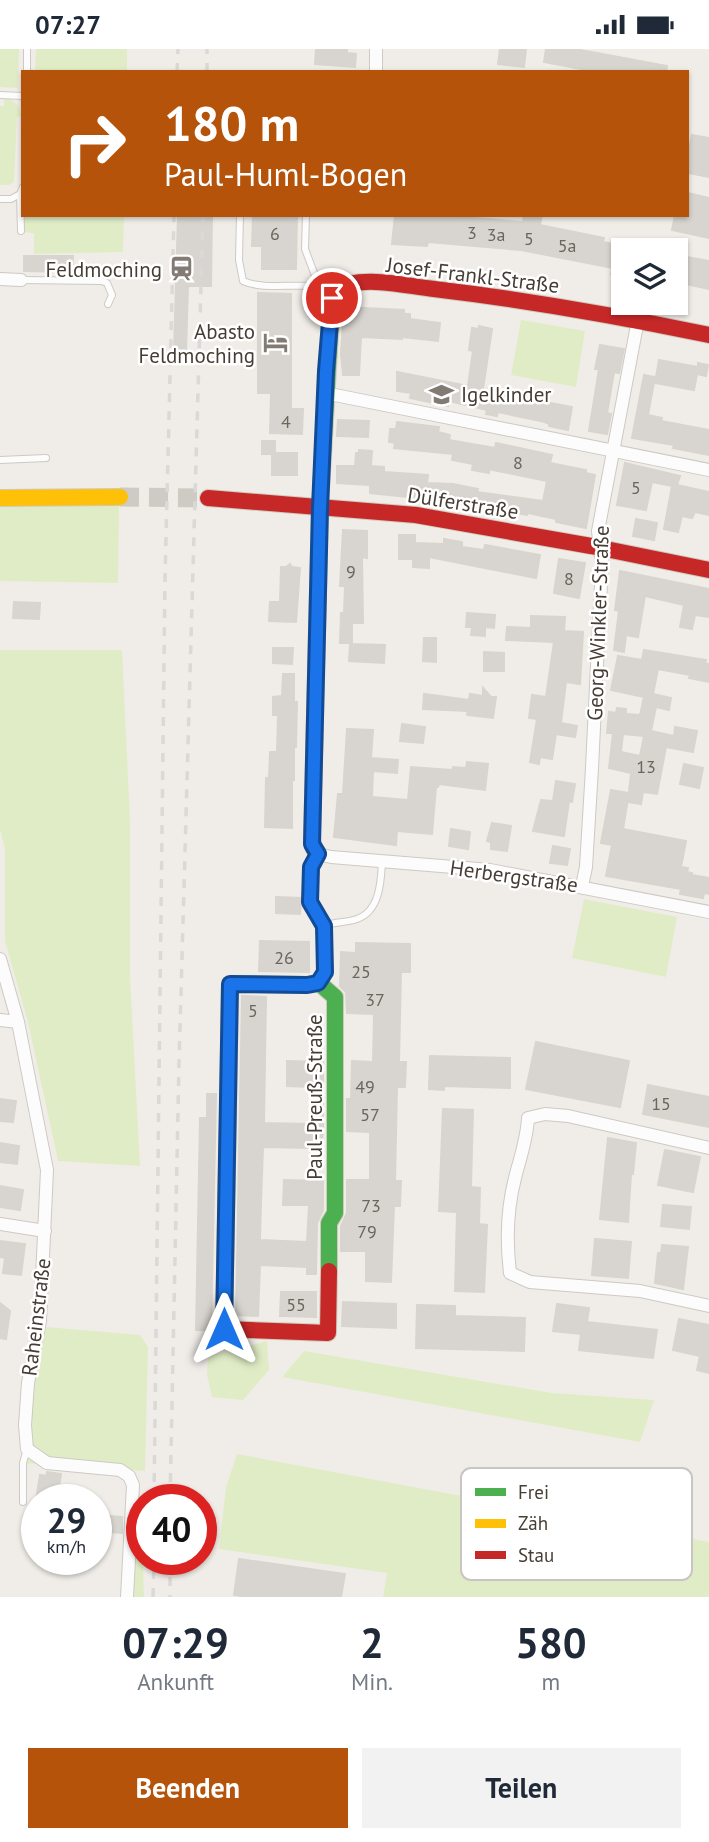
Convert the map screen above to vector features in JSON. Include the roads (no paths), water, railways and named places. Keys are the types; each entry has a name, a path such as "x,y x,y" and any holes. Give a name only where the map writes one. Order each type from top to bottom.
{"street":[{"path":"376,49 376,70"},
{"path":"0,279 21,280"},
{"name":"Josef-Frankl-Straße","path":"338,291 349,284 369,283 476,294 638,320 709,335"},
{"name":"Paul-Preuß-Straße","path":"318,983 335,997 335,1213 329,1223 328,1333 224,1329 230,984 307,985 318,983 325,972 324,926 310,902 311,867 318,854 312,839 325,393 330,306 338,291"},
{"name":"Georg-Winkler-Straße","path":"582,886 586,867 593,757 602,563 598,531 638,320"},
{"path":"325,393 709,470"},
{"path":"0,498 120,497"},
{"name":"Dülferstraße","path":"208,498 416,515 599,547 709,570"},
{"name":"Herbergstraße","path":"318,854 490,870 709,912"},
{"name":"Raheinstraße","path":"0,959 18,1021 47,1170 40,1321 28,1383 25,1426 27,1450"},
{"path":"0,1020 18,1021"},
{"path":"709,1148 568,1116 545,1114 528,1118 527,1133 514,1181 507,1243 510,1273 530,1282 640,1291 709,1306"},
{"path":"0,1224 45,1231"},
{"path":"27,1450 47,1463 120,1470 129,1476 133,1485 127,1597"}],"lane":[{"path":"27,49 27,70"},
{"path":"0,95 21,96"},
{"path":"0,199 11,199 21,191"},
{"path":"21,191 21,231"},
{"name":"Josef-Frankl-Straße","path":"240,217 239,272 243,281 319,286 338,291"},
{"path":"306,217 305,249 319,286"},
{"path":"21,280 102,281 107,283 112,295 108,304"},
{"path":"0,460 46,458"},
{"path":"324,926 335,921 358,919 374,905 381,884 382,862"},
{"path":"23,1484 23,1463 27,1450"}],"tunnel":[{"path":"120,497 208,498"}],"railway":[{"path":"177,70 178,49"},
{"path":"207,49 207,70"},
{"path":"154,1484 165,579 174,217"},
{"path":"170,1484 179,1064 203,217"},
{"path":"153,1597 154,1575"},
{"path":"170,1575 170,1597"}],"place":[{"name":"Feldmoching","path":"182,269"},
{"name":"Abasto Feldmoching","path":"275,343"},
{"name":"Igelkinder","path":"441,394"}]}
